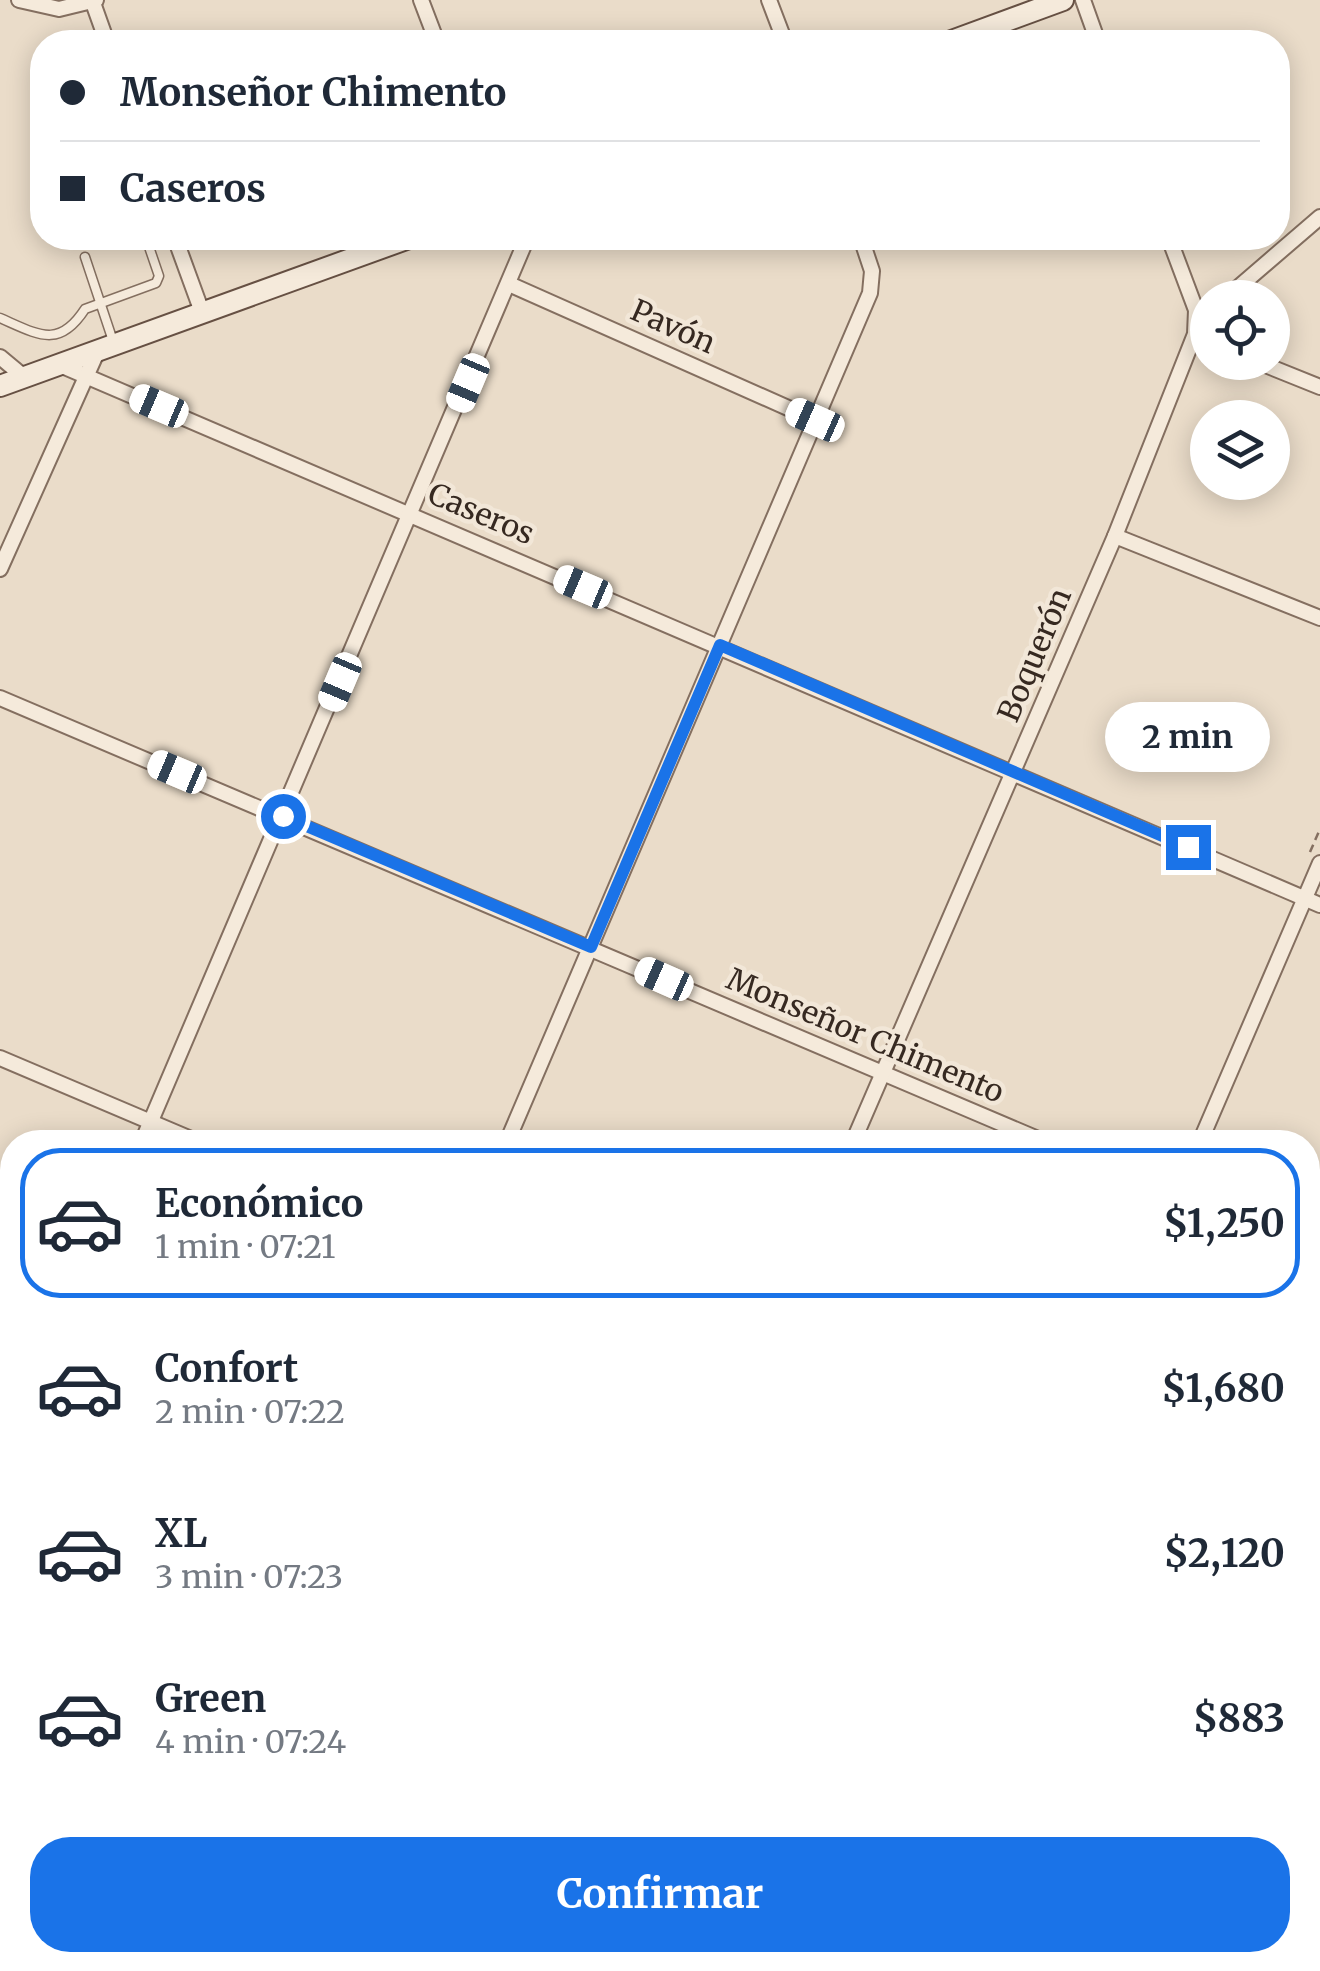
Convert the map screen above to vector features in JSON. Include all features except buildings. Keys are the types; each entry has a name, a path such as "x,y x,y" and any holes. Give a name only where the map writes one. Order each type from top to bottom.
{"street":[{"path":"19,0 60,8 94,0 103,30"},
{"path":"421,0 432,30"},
{"path":"769,0 780,30"},
{"path":"982,30 1063,0"},
{"path":"1083,0 1094,30"},
{"path":"1290,243 1320,217"},
{"path":"179,250 202,312"},
{"path":"0,386 375,250"},
{"path":"147,1130 523,250"},
{"path":"513,1130 870,293 872,270 866,250"},
{"name":"Boquerón","path":"1175,250 1190,285"},
{"path":"1247,280 1282,250"},
{"name":"Pavón","path":"510,284 815,420"},
{"path":"0,569 87,375 106,347"},
{"path":"0,357 24,377"},
{"name":"Caseros","path":"60,365 1313,902"},
{"name":"Boquerón","path":"858,1130 1190,365"},
{"path":"1290,375 1320,387"},
{"path":"1116,536 1320,618"},
{"name":"Monseñor Chimento","path":"0,698 1015,1130"},
{"path":"1206,1130 1313,902 1320,863"},
{"path":"0,1058 170,1130"}],"lane":[{"path":"0,318 38,334 65,333 77,324 85,309 159,280 150,250"},
{"path":"85,257 100,303 106,347"}],"route":[{"path":"283,816 591,947 720,645 1188,847"}]}
